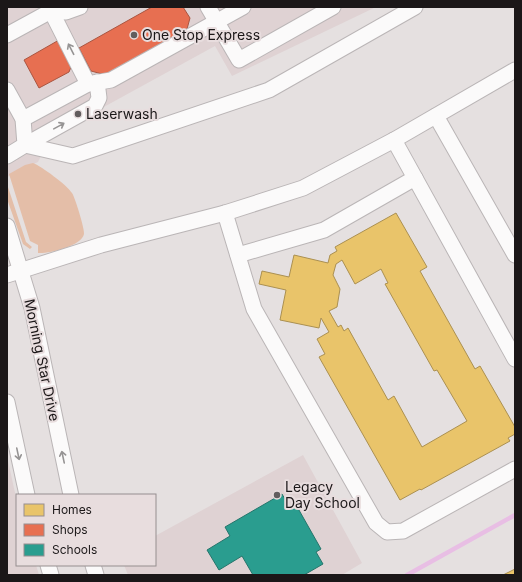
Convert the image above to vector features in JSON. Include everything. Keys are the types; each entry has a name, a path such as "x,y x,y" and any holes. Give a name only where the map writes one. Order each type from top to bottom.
{"street":[{"path":"7,35 50,9 66,12 80,7"},
{"path":"208,7 239,60 333,7"},
{"path":"23,119 92,83 111,80 242,7"},
{"path":"25,145 73,156 269,90 415,7"},
{"path":"7,156 94,106 99,98 50,9"},
{"path":"7,275 101,245 225,212 303,188 394,140 515,70"},
{"path":"7,90 23,119 25,145"},
{"path":"436,116 515,255"},
{"path":"394,140 515,359"},
{"path":"238,255 324,230 415,178"},
{"path":"225,212 254,309 376,523 387,532 403,531 515,469"},
{"name":"Morning Star Drive","path":"7,226 22,270 32,308 71,494"},
{"path":"7,402 27,494"}],"shaded area":[{"path":"7,7 376,7 232,76 215,46 51,136 38,162 7,177"},
{"path":"33,163 60,181 72,193 84,234 82,238 71,246 56,251 38,253 38,245 30,241 9,174 25,165"},
{"path":"7,184 26,242 32,247 30,249 23,244 7,199"},
{"name":"Legacy Day School","path":"303,455 362,563 342,575 128,575 124,566 156,566 156,535"},
{"path":"7,456 16,497 16,566 36,566 39,575 7,575"}],"building: Homes":[{"path":"396,213 427,267 420,271 475,369 480,366 515,427 515,434 508,438 510,441 400,500 319,357 325,354 317,339 329,332 321,318 319,328 280,320 286,290 259,284 262,271 289,277 294,255 328,263 330,255 337,251 335,247","holes":["342,260 355,284 381,269 388,283 385,284 434,371 437,370 467,421 422,447 394,396 388,400 348,328 344,331 341,325 338,327 329,311 337,307 340,289 333,275 336,264"]},
{"path":"515,569 515,575 503,575"}],"building: Shops":[{"path":"152,7 183,7 190,18 187,29 106,75 91,71 79,48"},
{"path":"59,40 73,62 69,72 39,88 24,60"}],"building: Schools":[{"path":"282,494 289,506 295,503 321,549 316,552 323,564 304,575 253,575 242,556 219,570 207,550 230,536 225,527"}],"waterway":[{"path":"407,575 515,515"}],"place":[{"name":"One Stop Express","path":"134,35"},
{"name":"Laserwash","path":"78,114"},
{"name":"Legacy Day School","path":"277,495"}]}
